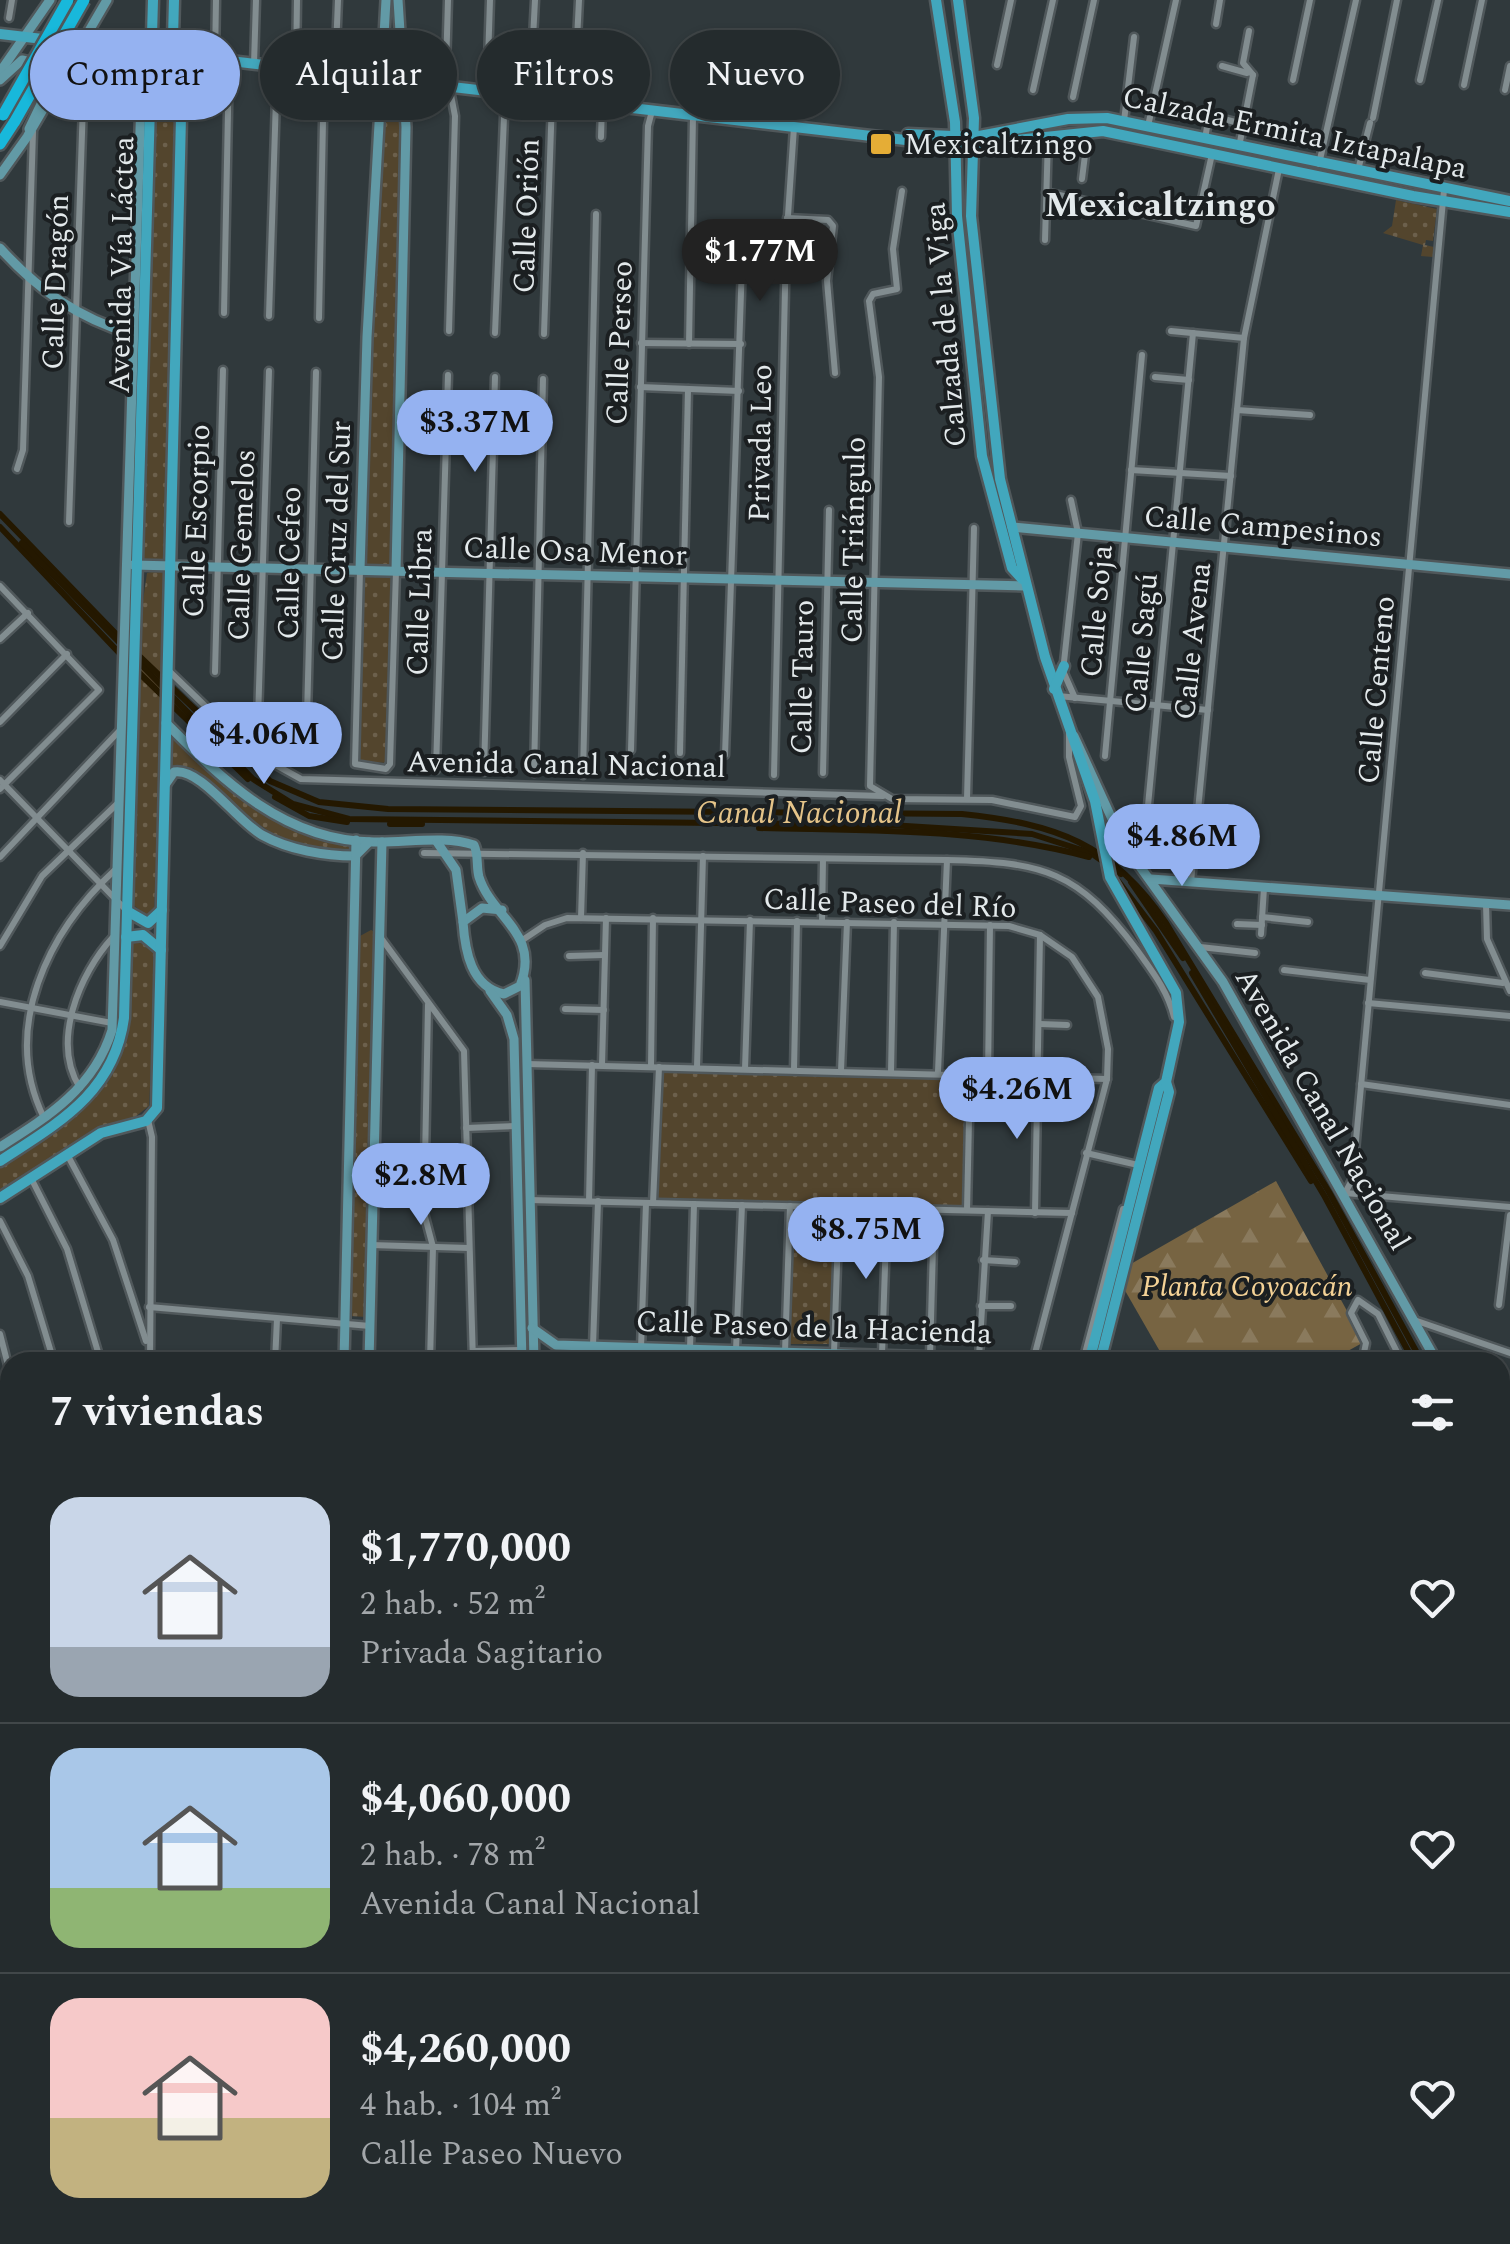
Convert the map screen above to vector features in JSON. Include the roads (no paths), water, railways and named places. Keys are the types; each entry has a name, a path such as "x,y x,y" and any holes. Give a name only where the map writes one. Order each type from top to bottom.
{"highway":[{"path":"0,144 6,119 68,0"},
{"path":"6,119 84,0"}],"main road":[{"path":"152,30 153,0"},
{"name":"Avenida Vía Láctea","path":"173,30 174,0"},
{"name":"Calzada de la Viga","path":"936,0 954,122 961,265 986,476 1012,568 1023,583"},
{"name":"Calzada de la Viga","path":"958,0 974,142 971,216 996,450 1023,583 1055,693 1096,808 1106,868 1117,894 1176,993 1180,1022 1166,1082"},
{"name":"Calzada Ermita Iztapalapa","path":"0,34 30,38"},
{"name":"Calzada Ermita Iztapalapa","path":"240,62 260,65"},
{"path":"954,122 971,97"},
{"name":"Calzada Ermita Iztapalapa","path":"652,111 670,113"},
{"name":"Calzada Ermita Iztapalapa","path":"994,140 1086,117 1124,121 1357,172 1414,190"},
{"name":"Avenida Vía Láctea","path":"0,1160 74,1112 110,1070 122,1031 120,937 127,911 149,120"},
{"name":"Avenida Vía Láctea","path":"148,1120 156,1108 181,120"},
{"name":"Calzada Ermita Iztapalapa","path":"727,120 893,139 956,142 1088,130 1280,169 1472,200 1510,201"},
{"name":"Calzada Ermita Iztapalapa","path":"1472,200 1510,212"},
{"path":"961,265 976,264"},
{"path":"1044,657 1064,662 1055,693"},
{"path":"127,911 148,923 162,910"},
{"path":"120,937 143,934 161,950"},
{"path":"1090,1352 1137,1164 1159,1088 1166,1082 1169,1092 1103,1352"},
{"path":"0,1198 101,1133 148,1120"}],"street":[{"path":"9,18 12,0"},
{"path":"0,72 50,0"},
{"path":"90,30 107,0"},
{"path":"216,0 216,30"},
{"path":"254,64 256,0"},
{"path":"297,0 297,30"},
{"path":"335,30 338,0"},
{"name":"Calle Cruz del Sur","path":"383,30 386,0"},
{"name":"Calle Cruz del Sur","path":"398,0 400,30"},
{"path":"448,0 449,30"},
{"path":"489,30 490,0"},
{"path":"533,30 534,0"},
{"path":"578,30 579,0"},
{"path":"996,66 1010,0"},
{"path":"1033,90 1052,0"},
{"path":"1073,97 1094,0"},
{"path":"1148,126 1176,0"},
{"path":"1216,24 1220,0"},
{"path":"1293,80 1310,0"},
{"path":"1320,164 1356,0"},
{"path":"1357,172 1397,0"},
{"path":"1420,80 1438,0"},
{"path":"1464,85 1482,0"},
{"path":"1249,31 1242,63 1253,75"},
{"path":"1124,121 1134,38"},
{"path":"0,80 22,60 55,66 28,137"},
{"path":"1222,66 1253,75"},
{"path":"1505,90 1510,66"},
{"path":"1239,147 1253,75"},
{"path":"1154,102 1243,124"},
{"name":"Calle Perseo","path":"631,750 648,126 652,111"},
{"path":"1205,138 1209,116"},
{"path":"0,175 38,120"},
{"name":"Calle Dragón","path":"69,522 80,120"},
{"name":"Avenida Vía Láctea","path":"113,1023 120,937 116,805 122,727 140,120"},
{"path":"224,313 229,120"},
{"path":"269,316 275,120"},
{"path":"319,318 328,120"},
{"name":"Calle Cruz del Sur","path":"377,120 360,570 355,764 360,768 386,768 390,764 403,120"},
{"path":"449,331 455,120"},
{"path":"496,333 504,120"},
{"name":"Calle Orión","path":"544,334 551,120"},
{"path":"601,137 602,120"},
{"path":"689,344 693,120"},
{"path":"17,469 23,450 34,126"},
{"name":"Privada Leo","path":"774,775 786,218 794,128"},
{"path":"1082,179 1088,130"},
{"path":"1045,240 1048,136"},
{"path":"1046,192 1196,226 1212,154"},
{"name":"Calle Avena","path":"1191,882 1244,338 1280,169"},
{"name":"Calle Triángulo","path":"885,796 870,786 879,378 870,296 897,289 893,249 902,191"},
{"name":"Calle Centeno","path":"1345,1193 1352,1180 1444,196"},
{"path":"582,775 596,214"},
{"path":"786,218 832,223 827,281 834,373"},
{"path":"740,233 786,245"},
{"path":"0,248 27,278 76,312 132,334"},
{"path":"725,755 742,264"},
{"path":"1171,331 1244,338"},
{"name":"Calle Sagú","path":"1145,837 1193,333"},
{"path":"641,343 742,344"},
{"name":"Calle Soja","path":"1106,756 1142,354"},
{"name":"Calle Escorpio","path":"215,672 223,370"},
{"name":"Calle Gemelos","path":"258,719 269,371"},
{"name":"Calle Cefeo","path":"306,755 316,372"},
{"name":"Calle Libra","path":"436,770 448,376"},
{"path":"484,772 495,377"},
{"path":"1154,377 1189,380"},
{"path":"534,774 544,379"},
{"path":"640,387 739,392"},
{"path":"680,753 688,388"},
{"path":"1237,410 1310,415"},
{"path":"1131,470 1231,476"},
{"path":"1072,500 1078,533 1064,662 1066,684 1075,698"},
{"name":"Calle Tauro","path":"823,773 829,510"},
{"name":"Calle Campesinos","path":"1012,527 1510,574"},
{"path":"967,799 974,528"},
{"name":"Calle Osa Menor","path":"125,564 973,587 1023,583"},
{"path":"0,586 99,690 1,784 127,911"},
{"path":"0,639 28,613"},
{"path":"0,722 66,654"},
{"name":"Avenida Canal Nacional","path":"168,672 254,754 301,779 967,799 1019,804 1071,817 1081,811 1069,756 1069,730"},
{"path":"1055,693 1208,710"},
{"path":"166,723 252,802 282,821 368,842 470,843 478,853 480,879 522,941 525,974 529,1200 522,1350 473,1352 461,1044 428,1004 382,932 356,926"},
{"path":"0,857 122,727"},
{"name":"Avenida Canal Nacional","path":"1069,730 1082,747 1123,842 1200,947 1345,1193 1431,1352"},
{"path":"165,785 174,772 191,773 262,835 304,850 356,856"},
{"path":"0,946 20,908 68,850 116,805"},
{"path":"344,1352 356,840"},
{"path":"356,856 368,842"},
{"path":"369,1352 382,842"},
{"path":"437,842 456,870 470,964 507,1016 514,1039 526,1259"},
{"path":"424,853 947,860 1028,867 1056,874 1085,890 1105,908 1158,978 1171,1003 1175,1042"},
{"path":"581,918 583,853"},
{"path":"698,1068 703,856"},
{"path":"822,922 823,859"},
{"path":"938,1072 947,860"},
{"path":"44,1118 30,1095 22,1064 27,1008 58,932 118,867"},
{"path":"1151,879 1510,906"},
{"path":"1262,934 1264,888"},
{"path":"1486,904 1487,938 1503,983 1510,991"},
{"path":"462,922 482,908 502,910"},
{"name":"Calle Paseo del Río","path":"522,941 555,920 581,918 946,923 990,925 1040,934 1072,957 1098,997 1107,1028 1107,1079 1035,1352"},
{"path":"602,1066 606,918"},
{"path":"640,1348 655,1067 653,918"},
{"path":"745,1069 750,920"},
{"path":"794,1070 797,921"},
{"path":"842,1071 847,922"},
{"path":"891,1072 894,922"},
{"path":"1237,924 1308,922"},
{"path":"988,1076 990,925"},
{"path":"1034,1213 1040,934"},
{"path":"80,1088 70,1072 66,1050 73,1016 95,962 120,937"},
{"path":"1200,947 1255,953"},
{"path":"569,956 604,955"},
{"path":"1284,970 1370,980"},
{"path":"1425,973 1503,983"},
{"path":"488,989 510,993 520,986 525,974"},
{"path":"0,1002 113,1023 97,1067 80,1088 44,1118 2,1141"},
{"path":"1368,1002 1435,1012 1436,1008 1510,1016"},
{"path":"428,1004 424,1213 433,1247 430,1352"},
{"path":"565,1009 604,1010"},
{"path":"1040,1024 1067,1025"},
{"path":"526,1064 1107,1079"},
{"path":"592,1066 593,1346"},
{"path":"967,1210 970,1074"},
{"path":"1361,1084 1510,1106"},
{"path":"148,1120 152,1137 149,1352"},
{"path":"466,1128 517,1126"},
{"path":"1086,1152 1137,1164"},
{"path":"68,1154 113,1240 149,1352"},
{"path":"31,1178 66,1250 98,1352"},
{"path":"1345,1193 1510,1207"},
{"path":"529,1200 1072,1213"},
{"path":"690,1349 694,1204"},
{"path":"736,1350 742,1205"},
{"path":"785,1352 790,1206"},
{"path":"834,1352 839,1207"},
{"path":"882,1352 887,1208"},
{"path":"930,1352 934,1210"},
{"path":"979,1352 988,1211"},
{"path":"1499,1305 1510,1215"},
{"path":"0,1221 28,1276 51,1352"},
{"path":"370,1246 469,1248"},
{"path":"983,1260 1015,1262"},
{"path":"526,1284 533,1352"},
{"path":"1364,1352 1366,1343 1352,1312 1358,1300 1378,1314 1397,1352"},
{"path":"981,1306 1011,1306"},
{"path":"149,1308 370,1326"},
{"path":"276,1319 276,1352"},
{"path":"1414,1320 1507,1352"},
{"path":"532,1328 556,1345 552,1352"},
{"name":"Calle Paseo de la Hacienda","path":"556,1345 785,1352"},
{"path":"650,1352 652,1348"}],"waterway":[{"name":"Canal Nacional","path":"0,514 123,641"},
{"name":"Canal Nacional","path":"0,527 123,657"},
{"name":"Canal Nacional","path":"22,543 253,779 293,804 349,819 890,825 1032,834 1091,853 1121,874"},
{"name":"Canal Nacional","path":"136,653 270,781 319,802 388,809 962,814 1026,824 1079,842 1125,874 1166,923 1329,1192 1417,1352"},
{"name":"Canal Nacional","path":"135,669 248,779"},
{"name":"Canal Nacional","path":"275,797 309,816 347,822"},
{"name":"Canal Nacional","path":"390,824 422,824"},
{"name":"Canal Nacional","path":"759,828 967,836 1089,857"},
{"name":"Canal Nacional","path":"1112,873 1156,931 1311,1181"},
{"name":"Canal Nacional","path":"1131,882 1183,958"},
{"name":"Canal Nacional","path":"1192,973 1325,1197 1409,1352"}],"place":[{"name":"Mexicaltzingo","path":"881,144"}],"district":[{"name":"Mexicaltzingo","path":"1160,204"}],"park label":[{"name":"Planta Coyoacán","path":"1247,1286"}]}
